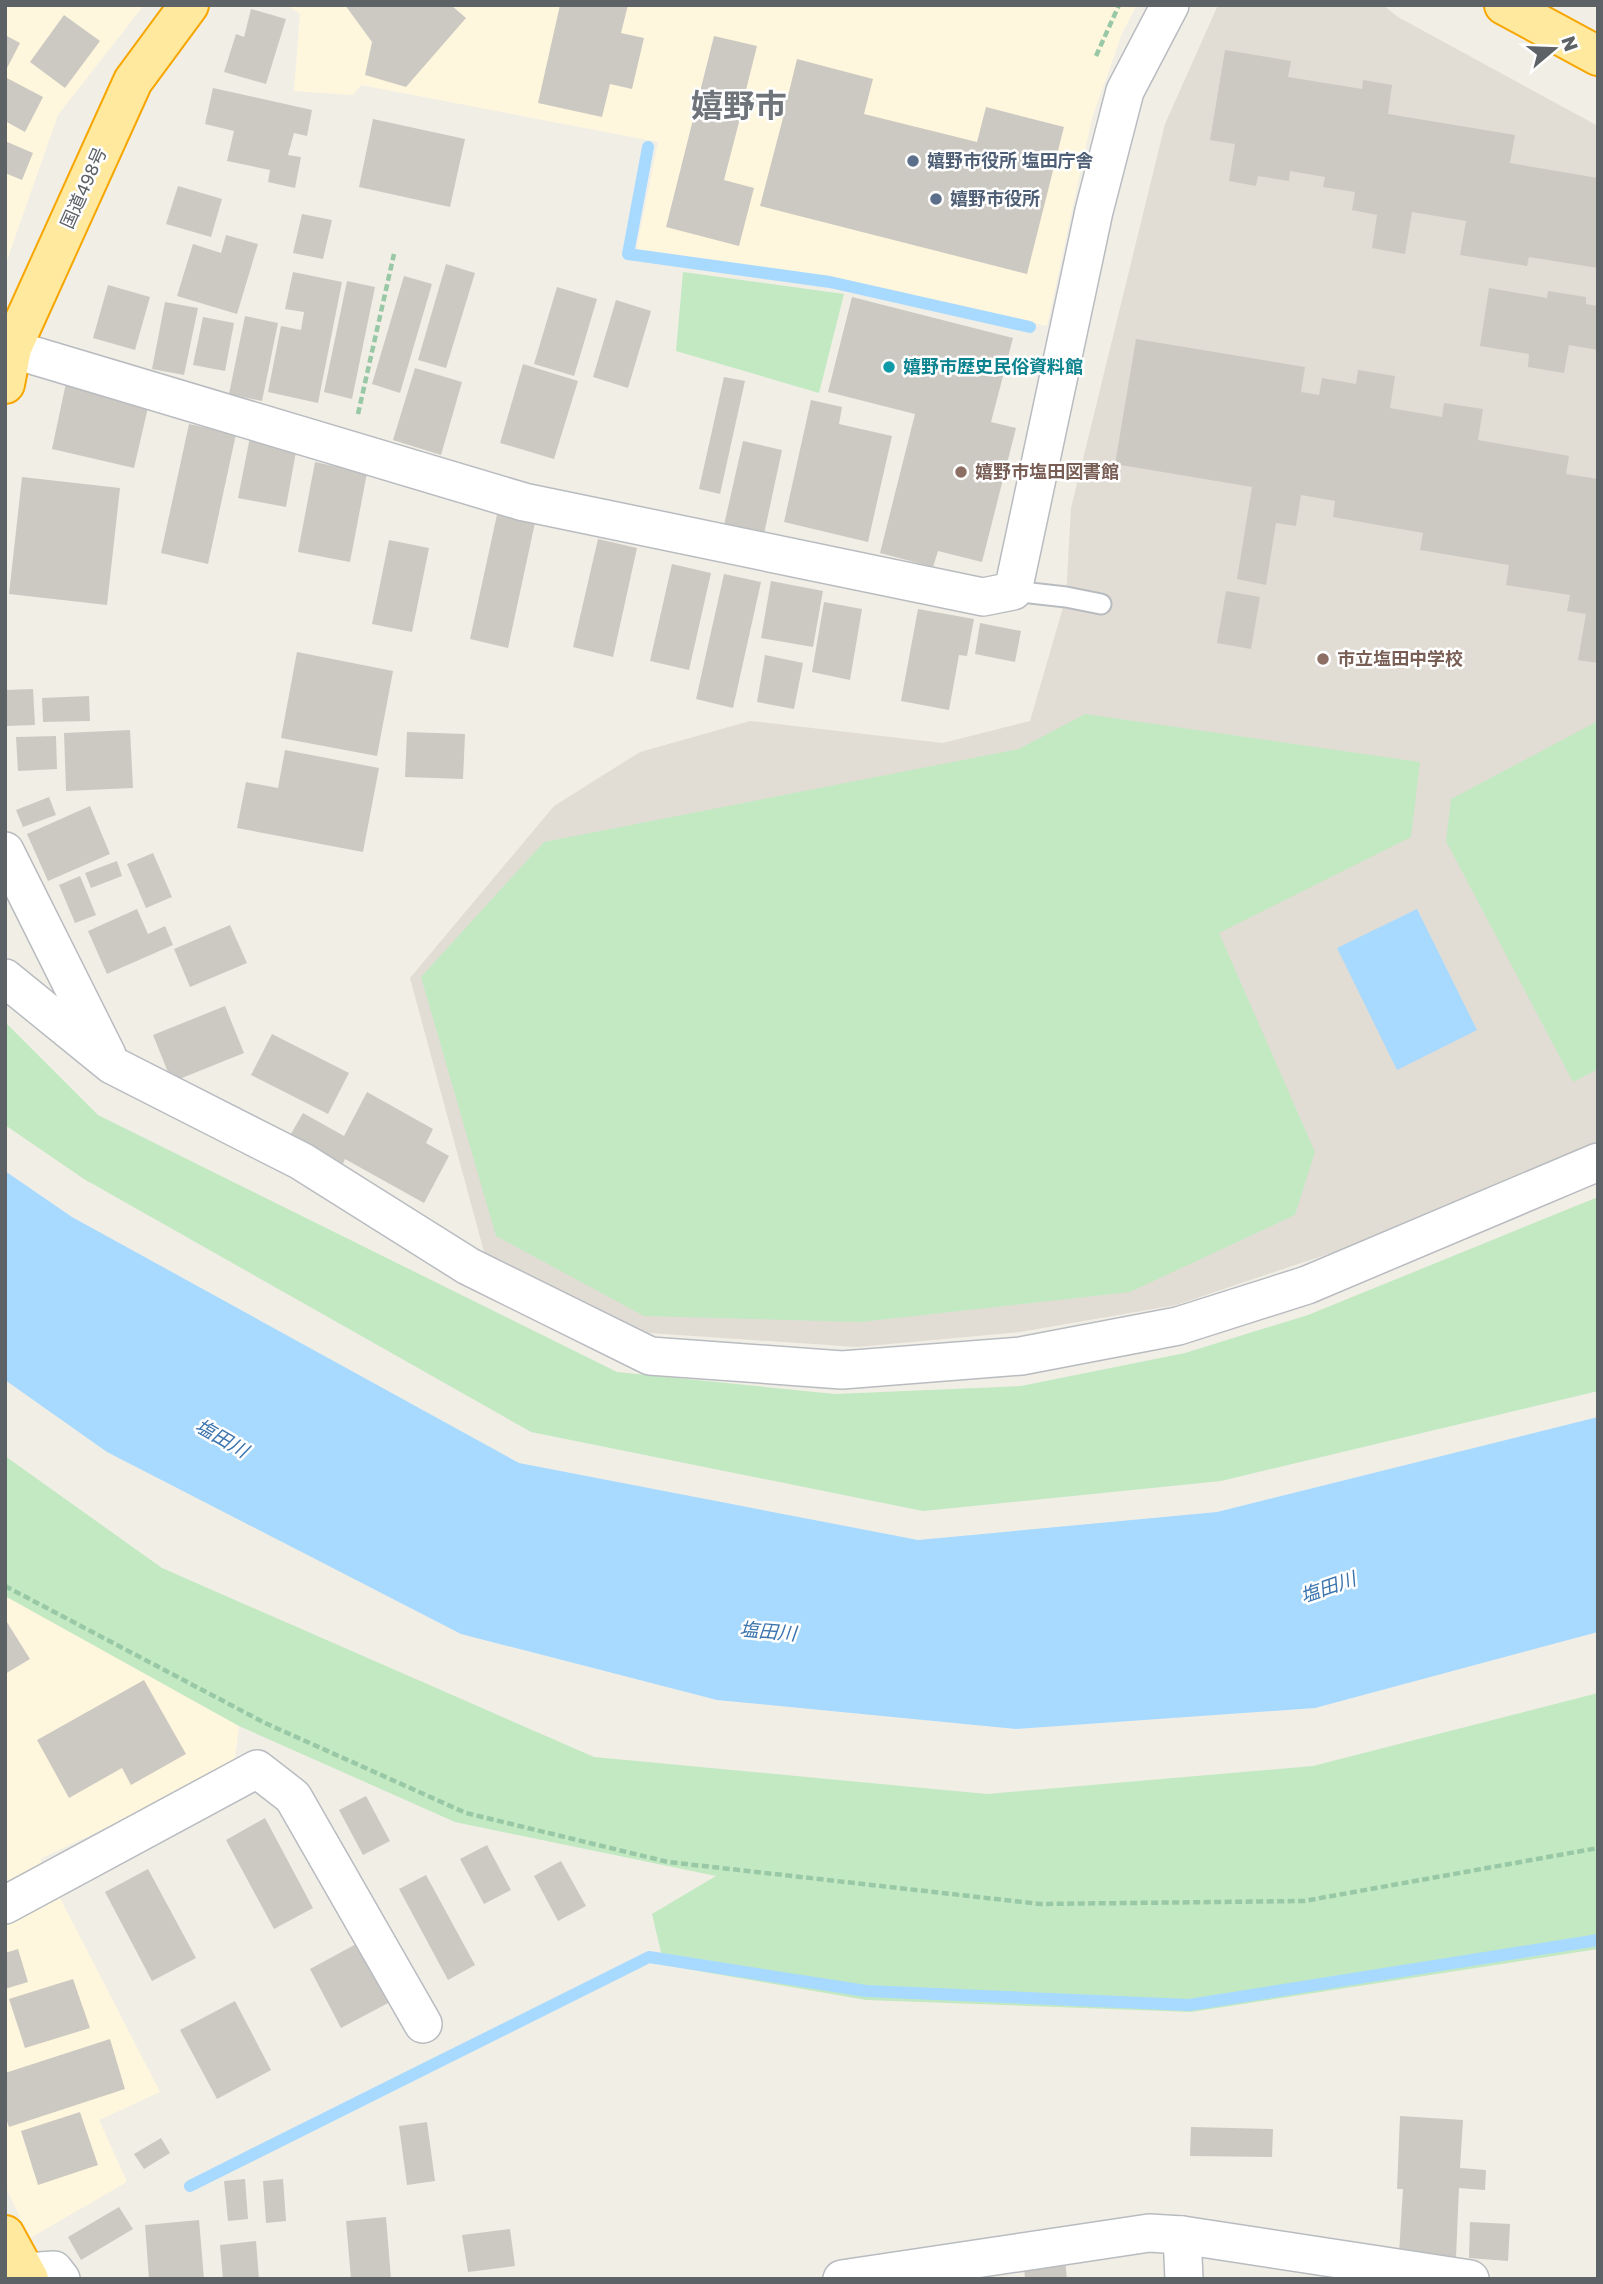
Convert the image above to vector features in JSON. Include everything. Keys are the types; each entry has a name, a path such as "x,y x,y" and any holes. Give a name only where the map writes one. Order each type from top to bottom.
{"highway":[{"name":"国道498号","path":"8,360 134,81 189,5"},
{"path":"1504,5 1598,56"},
{"path":"5,2235 27,2275"}],"street":[{"path":"8,360 350,449 524,502 983,597 1013,591 1094,211 1125,91 1170,5"},
{"path":"5,851 112,1065"},
{"path":"5,978 112,1065 301,1161 468,1266 650,1356 842,1370 1021,1356 1178,1326 1307,1285 1598,1162"},
{"path":"5,1905 257,1769 293,1797 423,2024"},
{"path":"842,2279 1149,2233 1182,2235 1470,2279"},
{"path":"1182,2235 1184,2279"},
{"path":"27,2275 54,2270 61,2279"}],"lane":[{"path":"1013,591 1101,604"}],"path":[{"path":"1096,56 1119,5"},
{"path":"350,449 394,254"},
{"path":"5,1586 265,1723 466,1813 668,1862 1040,1904 1304,1901 1598,1848"}],"shaded area":[{"path":"5,5 144,5 58,115 5,266"},
{"path":"287,5 1137,5 1123,31 1092,118 1047,326 848,280 636,251 658,142 361,85 353,95 294,91 300,14"},
{"name":"市立塩田中学校","path":"1218,5 1383,5 1398,17 1598,126 1598,1144 1361,1243 1176,1305 1020,1332 857,1347 649,1333 484,1252 410,978 554,806 640,752 750,721 943,743 1030,721 1066,597 1071,508 1165,124"},
{"path":"5,1596 239,1726 234,1767 40,1859 160,2092 99,2120 127,2182 30,2238 5,2186"}],"green space":[{"path":"683,272 844,294 819,393 676,351"},
{"path":"1085,714 1420,762 1411,837 1219,933 1315,1152 1295,1215 1130,1292 860,1322 644,1316 496,1236 421,977 544,842 1019,749"},
{"path":"1598,721 1598,1069 1573,1082 1446,841 1451,799"},
{"path":"5,1022 98,1115 617,1372 835,1394 1021,1386 1185,1353 1308,1315 1598,1197 1598,1391 1221,1481 923,1511 531,1432 84,1179 5,1125"},
{"path":"5,1456 162,1568 594,1757 987,1794 1313,1766 1598,1693 1598,1949 1191,2012 866,2000 664,1965 652,1914 716,1876 455,1822 239,1726 5,1596"}],"water":[{"path":"1417,909 1477,1030 1397,1070 1337,948"},
{"name":"塩田川","path":"5,1171 72,1217 519,1463 918,1540 1217,1512 1598,1417 1598,1632 1315,1708 1016,1729 717,1700 461,1634 107,1452 5,1380"}],"building":[{"path":"345,5 451,5 466,18 406,87 365,75 372,42"},
{"path":"560,5 628,5 621,33 644,38 632,89 610,84 602,117 538,103"},
{"path":"251,9 286,19 266,84 224,72 236,34 244,37"},
{"path":"64,15 100,41 65,88 30,62"},
{"path":"5,35 20,43 5,72"},
{"name":"嬉野市役所 塩田庁舎","path":"714,36 757,46 746,90 787,100 797,59 873,79 864,114 977,142 986,107 1064,127 1027,274 760,206 784,114 744,103 724,180 754,188 739,246 666,227"},
{"path":"1225,50 1291,61 1288,77 1362,89 1363,80 1392,85 1388,114 1515,135 1510,163 1598,178 1598,268 1529,257 1527,266 1460,255 1466,221 1412,212 1405,254 1372,248 1377,215 1352,210 1355,192 1323,187 1325,177 1290,171 1289,181 1258,176 1256,186 1229,181 1235,144 1210,140"},
{"path":"5,77 43,97 25,132 5,121"},
{"path":"213,88 312,110 307,136 294,133 288,155 301,157 295,188 268,182 270,170 227,161 234,131 205,124"},
{"path":"373,119 465,139 450,207 359,187"},
{"path":"5,141 33,153 22,180 5,173"},
{"path":"178,186 222,199 211,237 166,224"},
{"path":"302,214 332,220 323,259 293,253"},
{"path":"226,235 258,244 237,314 177,296 193,244 221,253"},
{"path":"446,264 475,273 446,368 418,360"},
{"path":"293,272 342,282 318,403 268,392 281,326 301,330 304,312 285,309"},
{"path":"404,276 432,284 400,393 372,384"},
{"path":"347,281 375,287 352,399 324,392"},
{"path":"108,285 150,297 135,350 93,338"},
{"path":"557,287 597,299 574,376 534,364"},
{"path":"1489,288 1547,298 1548,291 1586,297 1586,304 1598,306 1598,350 1569,345 1564,373 1528,367 1529,354 1480,346"},
{"path":"852,297 1013,338 991,422 1016,428 982,562 938,551 933,567 880,553 915,414 828,392"},
{"path":"616,300 651,311 628,388 593,377"},
{"path":"165,302 198,308 184,375 152,369"},
{"path":"245,316 278,323 262,401 229,394"},
{"path":"203,317 234,323 225,371 193,365"},
{"path":"1136,339 1305,367 1301,392 1319,395 1322,378 1356,384 1358,370 1395,376 1390,408 1442,417 1444,403 1483,409 1478,440 1569,456 1566,474 1598,479 1598,663 1578,660 1586,614 1567,611 1570,595 1506,585 1509,565 1420,550 1423,533 1333,517 1335,501 1301,495 1296,526 1276,523 1266,585 1237,579 1252,487 1115,464"},
{"path":"523,364 578,381 554,459 500,443"},
{"path":"415,368 462,382 441,455 393,440"},
{"path":"724,377 745,381 720,494 699,489"},
{"path":"66,383 149,403 134,468 52,449"},
{"path":"811,400 842,407 839,424 892,436 868,542 784,522"},
{"path":"189,424 236,434 208,564 161,553"},
{"path":"250,437 297,446 286,507 238,498"},
{"path":"743,441 782,450 764,534 724,525"},
{"path":"315,462 367,473 350,562 298,552"},
{"path":"22,477 120,488 107,605 9,594"},
{"path":"498,510 536,518 508,648 470,639"},
{"path":"598,539 637,548 613,657 573,647"},
{"path":"389,540 429,548 412,632 372,624"},
{"path":"672,564 711,573 689,670 650,661"},
{"path":"724,574 761,582 733,708 696,699"},
{"path":"771,581 823,591 813,647 761,638"},
{"path":"1226,591 1260,597 1251,649 1217,643"},
{"path":"824,602 862,609 850,680 812,672"},
{"path":"918,609 974,619 967,656 959,655 949,710 901,701"},
{"path":"980,623 1021,631 1015,662 975,654"},
{"path":"297,652 393,671 377,756 281,738"},
{"path":"765,655 803,663 794,709 757,702"},
{"path":"33,689 35,725 5,726 5,690"},
{"path":"89,696 90,721 43,722 42,698"},
{"path":"130,730 133,788 66,791 64,733"},
{"path":"407,732 465,734 463,779 405,777"},
{"path":"56,736 57,769 18,771 16,737"},
{"path":"285,750 379,768 363,852 237,828 246,782 278,788"},
{"path":"49,797 56,815 23,827 16,810"},
{"path":"90,806 110,854 48,881 27,834"},
{"path":"153,853 172,897 146,908 127,864"},
{"path":"117,861 122,876 91,888 85,873"},
{"path":"80,876 96,915 75,923 59,885"},
{"path":"137,909 148,934 165,926 173,945 107,974 88,931"},
{"path":"230,925 247,963 190,987 174,949"},
{"path":"225,1006 244,1053 172,1082 153,1035"},
{"path":"272,1034 349,1073 328,1114 251,1075"},
{"path":"367,1092 433,1129 426,1143 449,1156 424,1203 345,1159 341,1168 288,1139 303,1113 344,1136"},
{"path":"5,1619 30,1659 5,1674"},
{"path":"144,1680 186,1754 131,1785 122,1768 69,1798 37,1740"},
{"path":"366,1796 390,1841 363,1855 339,1810"},
{"path":"265,1818 313,1908 274,1929 226,1840"},
{"path":"487,1845 511,1890 484,1904 460,1859"},
{"path":"561,1861 586,1906 558,1921 534,1876"},
{"path":"148,1869 196,1958 152,1981 105,1892"},
{"path":"426,1875 475,1965 448,1980 399,1889"},
{"path":"360,1942 392,2001 341,2028 310,1969"},
{"path":"18,1949 28,1982 5,1989 5,1953"},
{"path":"73,1979 90,2028 25,2048 9,1999"},
{"path":"235,2001 271,2070 217,2099 180,2030"},
{"path":"110,2039 125,2089 9,2127 5,2116 5,2073"},
{"path":"80,2112 98,2165 38,2185 21,2131"},
{"path":"1400,2116 1463,2120 1460,2168 1486,2170 1485,2190 1459,2188 1456,2257 1399,2254 1403,2189 1397,2189"},
{"path":"427,2122 435,2181 407,2185 399,2126"},
{"path":"1191,2127 1273,2129 1272,2157 1190,2156"},
{"path":"161,2138 170,2153 144,2169 134,2154"},
{"path":"245,2179 248,2219 228,2221 224,2181"},
{"path":"283,2179 286,2221 266,2223 263,2181"},
{"path":"119,2207 133,2229 81,2260 68,2237"},
{"path":"386,2217 391,2279 351,2279 346,2221"},
{"path":"199,2220 204,2279 149,2279 145,2225"},
{"path":"1470,2222 1510,2224 1508,2261 1469,2258"},
{"path":"510,2229 515,2266 468,2272 462,2235"},
{"path":"256,2241 259,2279 223,2279 220,2245"},
{"path":"1065,2260 1067,2279 1025,2279 1024,2265"}],"waterway":[{"path":"648,147 628,254 830,282 1030,327"},
{"path":"190,2186 649,1957 866,1991 1189,2005 1598,1940"}],"place":[{"name":"嬉野市役所 塩田庁舎","path":"913,161"},
{"name":"嬉野市役所","path":"936,199"},
{"name":"嬉野市歴史民俗資料館","path":"889,367"},
{"name":"嬉野市塩田図書館","path":"961,472"},
{"name":"市立塩田中学校","path":"1323,659"}],"district":[{"name":"嬉野市","path":"739,106"}]}
